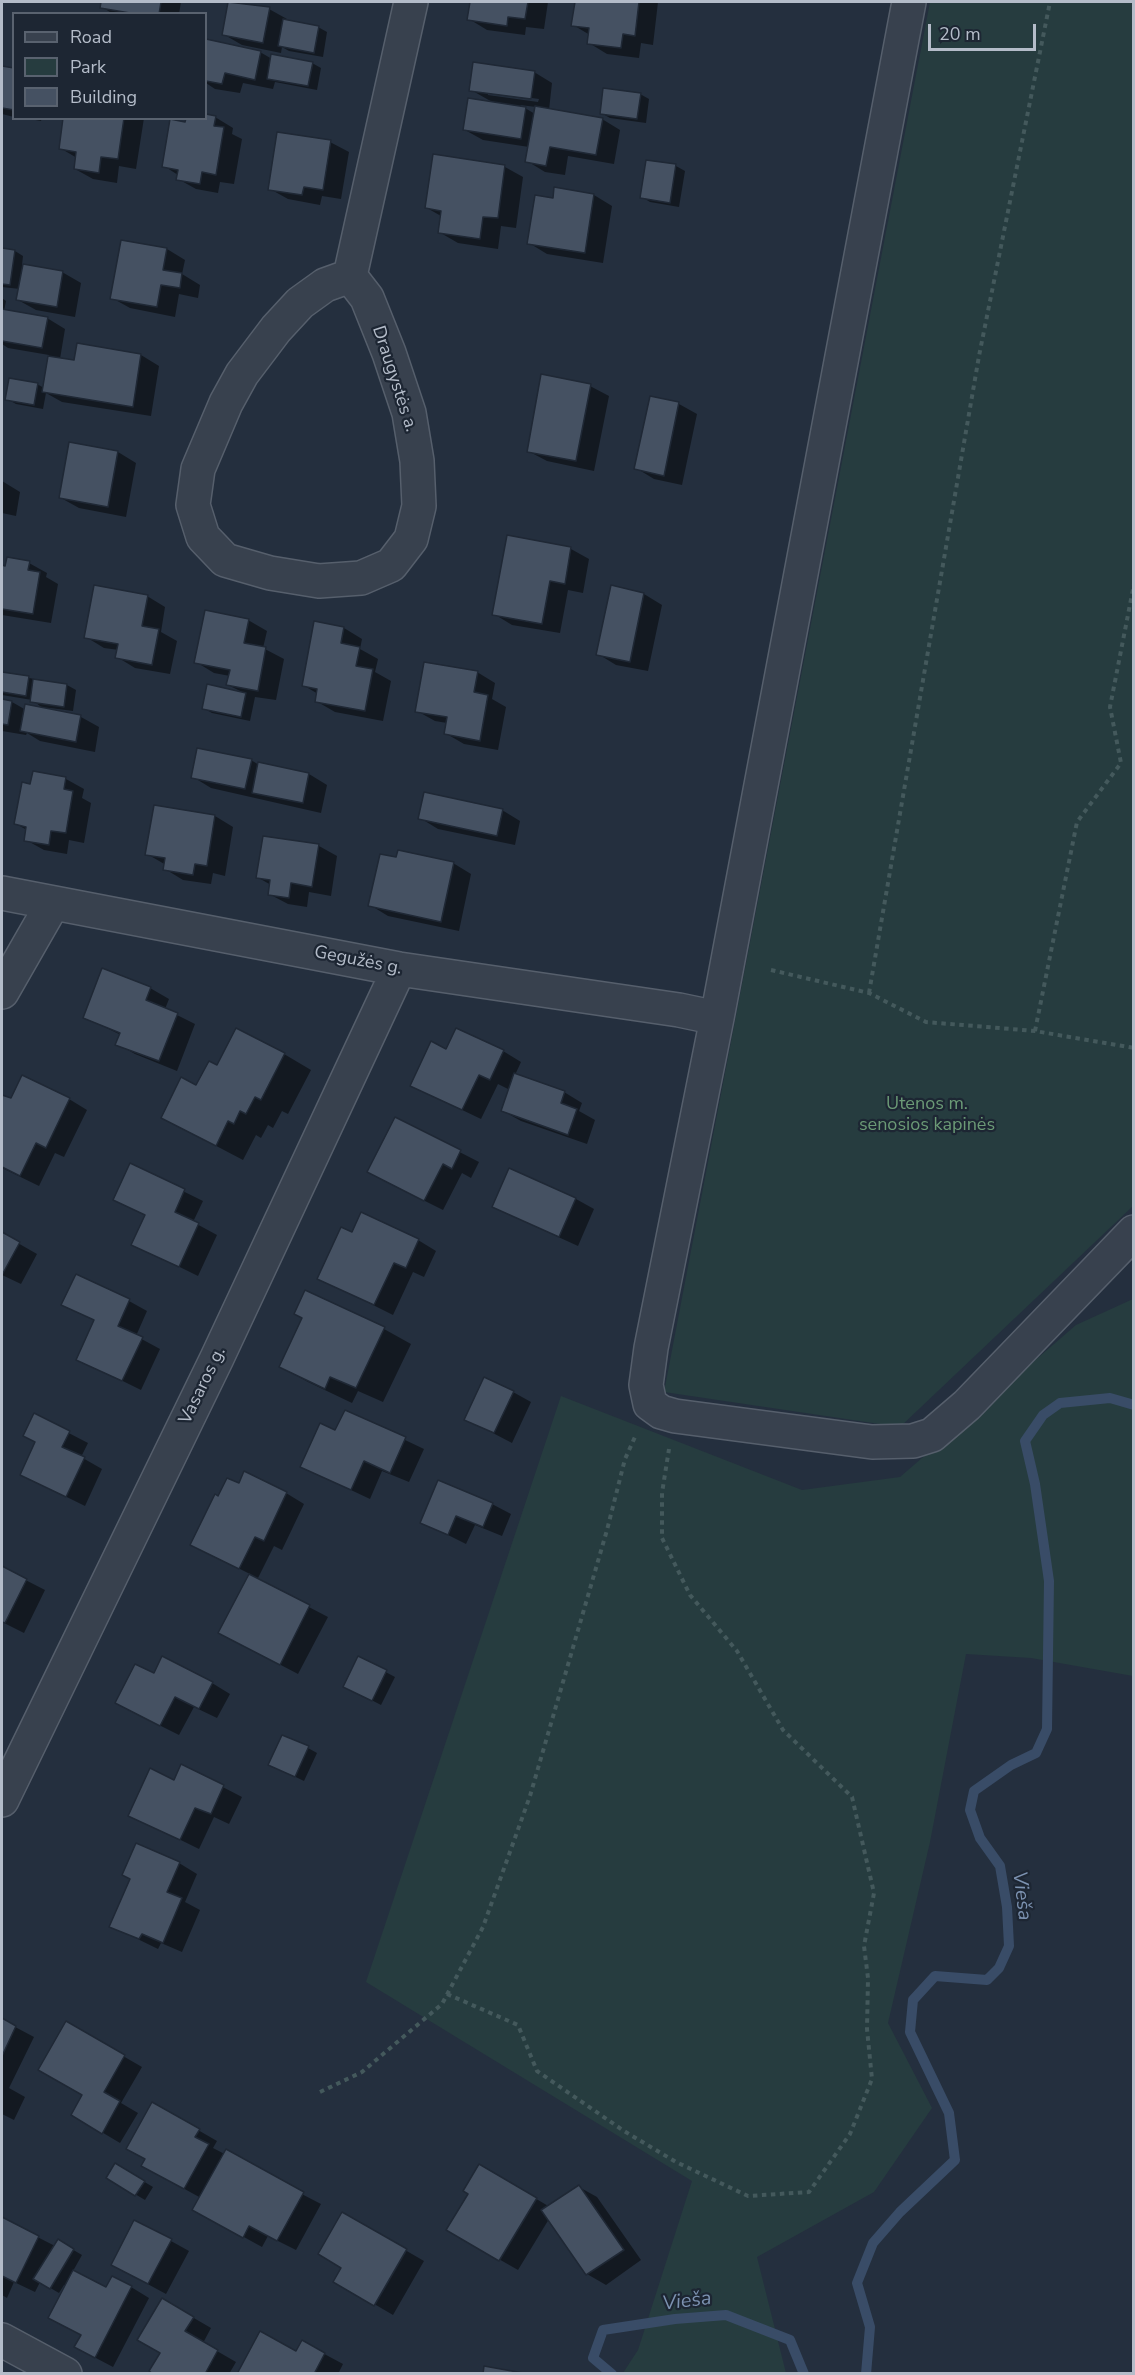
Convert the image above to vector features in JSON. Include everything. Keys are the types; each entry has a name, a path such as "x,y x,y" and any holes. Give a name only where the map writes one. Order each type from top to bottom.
{"street":[{"path":"351,276 411,2"},
{"path":"909,2 717,1018 651,1348 646,1385 662,1410 872,1442 913,1442 932,1435 967,1405 1134,1232"},
{"name":"Draugystės a.","path":"351,276 367,298 409,413 417,461 419,506 411,539 391,565 361,578 319,581 270,573 225,560 203,537 193,505 198,469 226,403 242,374 276,329 300,303 325,285 351,276"},
{"name":"Gegužės g.","path":"2,893 399,969 679,1010 717,1018"},
{"path":"2,992 52,903"},
{"name":"Vasaros g.","path":"2,1800 217,1358 399,969"},
{"path":"2,2340 65,2373"}],"path":[{"path":"869,993 979,356 1050,2"},
{"path":"1035,1031 1077,822 1121,763 1110,707 1134,584"},
{"path":"771,970 869,993 926,1022 1035,1031 1134,1048"},
{"path":"447,1994 518,2025 537,2071 577,2100 676,2163 748,2196 809,2192 850,2134 872,2079 867,2029 868,1978 864,1946 874,1893 852,1797 783,1730 737,1651 690,1595 662,1538 662,1410"},
{"path":"320,2092 362,2072 442,2004 483,1927 530,1796 607,1530 625,1459 662,1410"}],"green space":[{"name":"Utenos m. senosios kapinės","path":"930,2 1133,2 1133,1206 900,1427 664,1392"},
{"path":"1133,1299 1133,1676 1031,1658 966,1654 930,1842 888,2023 932,2108 874,2192 757,2257 786,2373 623,2373 638,2350 692,2181 366,1982 561,1396 802,1490 900,1477 1076,1325"}],"building":[{"path":"101,2 161,2 159,12 124,12 100,8"},
{"path":"228,2 270,7 263,43 222,35"},
{"path":"470,2 528,2 525,19 508,17 507,26 467,20"},
{"path":"575,2 639,2 635,36 623,34 621,48 587,44 589,28 571,26"},
{"path":"283,19 319,26 314,53 278,46"},
{"path":"207,39 261,51 255,80 225,73 222,84 207,81"},
{"path":"271,54 313,62 308,86 267,79"},
{"path":"473,62 535,71 531,99 469,91"},
{"path":"2,66 12,68 12,110 2,108"},
{"path":"603,88 641,93 637,119 600,114"},
{"path":"468,98 526,107 521,139 463,130"},
{"path":"535,106 603,118 596,155 550,147 546,166 525,162"},
{"path":"207,114 216,116 214,126 224,127 216,175 202,172 200,184 176,180 178,170 162,167 170,120 185,122 186,120 207,120"},
{"path":"63,120 124,120 118,159 101,157 99,173 74,169 76,152 59,149"},
{"path":"277,132 331,140 323,190 304,187 302,195 268,190"},
{"path":"433,154 505,165 498,218 483,217 480,239 438,233 441,211 425,208"},
{"path":"646,160 676,164 670,203 640,198"},
{"path":"554,187 594,194 585,253 527,244 535,195 553,198"},
{"path":"121,240 167,248 163,270 182,273 180,288 161,285 157,307 110,299"},
{"path":"2,248 15,250 10,285 2,284"},
{"path":"23,264 63,271 57,307 16,300"},
{"path":"2,309 48,317 42,348 2,341"},
{"path":"77,343 141,354 133,407 42,392 48,356 74,360"},
{"path":"541,374 591,384 576,461 527,452"},
{"path":"9,378 38,383 34,405 5,400"},
{"path":"650,396 679,402 664,476 634,469"},
{"path":"69,442 118,451 108,507 59,498"},
{"path":"507,535 571,547 565,584 550,581 542,624 492,615"},
{"path":"7,557 30,561 28,570 40,572 33,614 2,609 2,565 5,566"},
{"path":"94,585 148,595 142,626 159,629 152,665 115,658 118,644 84,638"},
{"path":"611,585 644,593 630,662 596,655"},
{"path":"205,610 249,619 244,643 266,647 258,691 226,685 230,670 194,663"},
{"path":"314,621 344,627 341,643 360,647 356,666 373,669 365,711 315,702 317,689 302,686"},
{"path":"424,662 478,671 474,692 488,695 480,741 444,734 447,717 415,712"},
{"path":"2,672 29,676 26,696 2,692"},
{"path":"33,679 67,684 64,707 30,702"},
{"path":"207,684 246,693 241,717 202,709"},
{"path":"2,699 12,701 8,725 2,724"},
{"path":"25,704 81,715 76,742 20,731"},
{"path":"197,748 252,759 245,789 191,778"},
{"path":"258,762 309,773 303,803 252,793"},
{"path":"33,771 66,777 64,789 73,791 66,833 51,831 49,845 24,841 26,827 14,824 22,782 30,784"},
{"path":"424,792 503,809 497,836 418,819"},
{"path":"154,805 215,815 207,866 195,864 193,875 163,870 165,858 145,855"},
{"path":"263,836 319,844 312,887 291,883 289,898 268,895 270,880 256,878"},
{"path":"398,850 454,862 441,922 368,906 380,854 396,857"},
{"path":"102,968 151,987 146,1000 178,1013 159,1061 115,1045 120,1033 83,1018"},
{"path":"236,1028 285,1053 261,1100 255,1097 246,1114 240,1111 234,1124 228,1121 216,1146 161,1118 181,1077 196,1085 209,1061 217,1065"},
{"path":"456,1028 504,1050 490,1080 479,1075 462,1110 410,1086 431,1041 446,1049"},
{"path":"514,1073 565,1091 561,1103 577,1109 568,1135 501,1111"},
{"path":"22,1075 70,1098 46,1148 36,1143 20,1176 2,1167 2,1095 11,1098"},
{"path":"395,1117 461,1150 452,1169 443,1164 424,1201 367,1172"},
{"path":"130,1163 185,1189 175,1212 199,1223 179,1267 131,1245 145,1215 113,1200"},
{"path":"509,1168 576,1198 559,1237 492,1207"},
{"path":"361,1212 419,1239 406,1268 394,1263 374,1305 317,1279 341,1227 352,1232"},
{"path":"2,1232 20,1242 2,1275"},
{"path":"76,1274 130,1299 118,1326 143,1337 122,1381 76,1360 94,1320 61,1305"},
{"path":"305,1290 385,1327 356,1388 330,1377 325,1389 279,1367 302,1318 294,1314"},
{"path":"484,1377 514,1391 494,1433 464,1420"},
{"path":"345,1410 406,1437 390,1473 364,1461 351,1490 300,1467 320,1423 335,1430"},
{"path":"34,1413 70,1431 62,1447 85,1457 66,1497 20,1475 35,1442 23,1436"},
{"path":"244,1471 287,1492 264,1541 255,1537 239,1569 190,1545 215,1494 218,1496 227,1478 239,1483"},
{"path":"438,1480 493,1503 483,1527 456,1516 448,1535 420,1523"},
{"path":"2,1566 27,1579 5,1623 2,1622"},
{"path":"249,1574 310,1605 280,1665 218,1633"},
{"path":"162,1656 213,1682 199,1709 175,1697 160,1726 115,1703 135,1664 154,1673"},
{"path":"358,1656 387,1670 372,1701 343,1687"},
{"path":"282,1735 309,1746 295,1777 268,1765"},
{"path":"181,1764 224,1785 211,1814 195,1808 180,1840 128,1816 150,1768 174,1780"},
{"path":"136,1843 180,1862 167,1892 182,1898 163,1943 142,1934 139,1939 109,1927 130,1879 122,1875"},
{"path":"2,2018 16,2026 2,2056"},
{"path":"66,2021 125,2055 104,2092 120,2101 102,2134 71,2115 82,2095 38,2070"},
{"path":"152,2102 200,2129 195,2137 209,2144 184,2189 141,2166 145,2159 126,2149"},
{"path":"226,2149 304,2192 277,2241 249,2226 243,2238 192,2210"},
{"path":"115,2163 145,2181 135,2196 106,2178"},
{"path":"479,2164 537,2198 499,2261 446,2230 468,2194 463,2191"},
{"path":"579,2185 624,2250 586,2275 541,2210"},
{"path":"342,2212 407,2249 374,2306 333,2282 341,2268 318,2254"},
{"path":"2,2217 39,2236 16,2283 2,2276"},
{"path":"134,2220 172,2239 148,2284 111,2265"},
{"path":"58,2239 74,2249 50,2289 33,2279"},
{"path":"73,2270 106,2287 112,2276 132,2286 95,2358 74,2347 81,2335 48,2318"},
{"path":"162,2298 194,2317 185,2331 218,2350 205,2374 153,2374 149,2371 160,2353 137,2340"},
{"path":"260,2331 296,2351 302,2340 325,2353 314,2374 237,2374"},
{"path":"484,2366 523,2373 523,2374 483,2374"}],"waterway":[{"name":"Vieša","path":"866,2374 870,2327 857,2283 873,2243 900,2212 955,2160 949,2113 910,2032 913,2000 935,1976 987,1980 999,1968 1009,1946 1007,1907 1000,1866 980,1838 970,1810 974,1791 1011,1765 1036,1753 1047,1729 1049,1581 1035,1484 1025,1441 1043,1415 1060,1403 1110,1398 1134,1405"},
{"name":"Vieša","path":"612,2374 593,2358 603,2330 675,2319 726,2315 790,2340 804,2374"}]}
